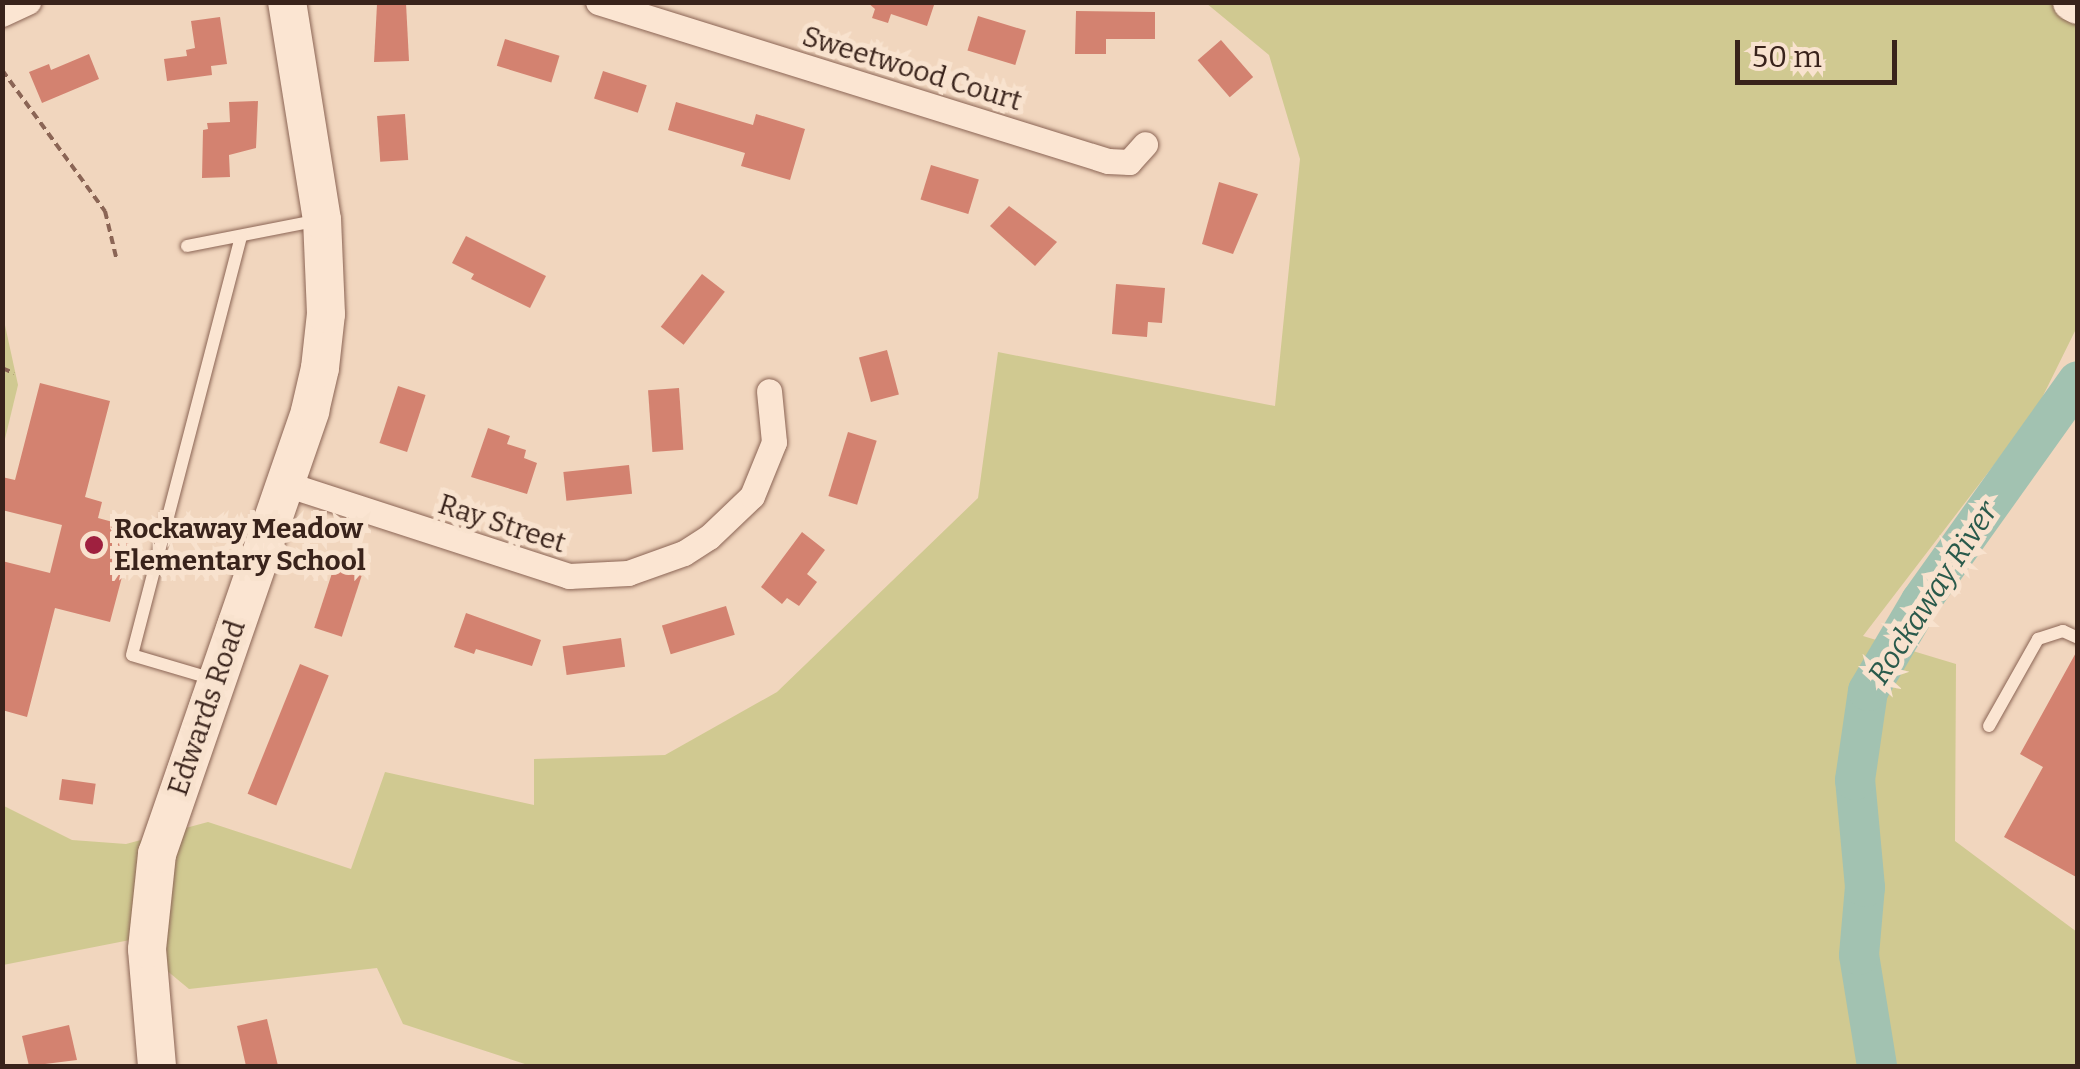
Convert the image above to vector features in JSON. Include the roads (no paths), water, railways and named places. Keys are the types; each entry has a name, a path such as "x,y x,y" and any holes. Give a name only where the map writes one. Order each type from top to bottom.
{"street":[{"path":"2,14 28,2"},
{"name":"Edwards Road","path":"157,1066 149,1008 150,890 158,854 286,484 320,368 326,296 322,220 287,2"},
{"name":"Sweetwood Court","path":"598,2 1108,161 1129,162 1145,144"},
{"name":"Ray Street","path":"286,484 569,576 628,573 684,553 732,518 752,496 774,442 769,391"}],"lane":[{"path":"187,246 322,220"},
{"path":"217,680 132,655 241,236"},
{"path":"1988,726 2038,639 2063,630 2078,638"}],"waterway":[{"name":"Rockaway River","path":"1877,1066 1859,955 1865,887 1855,780 1868,691 1921,601 2078,381"}],"place":[{"name":"Rockaway Meadow Elementary School","path":"94,545"}]}
